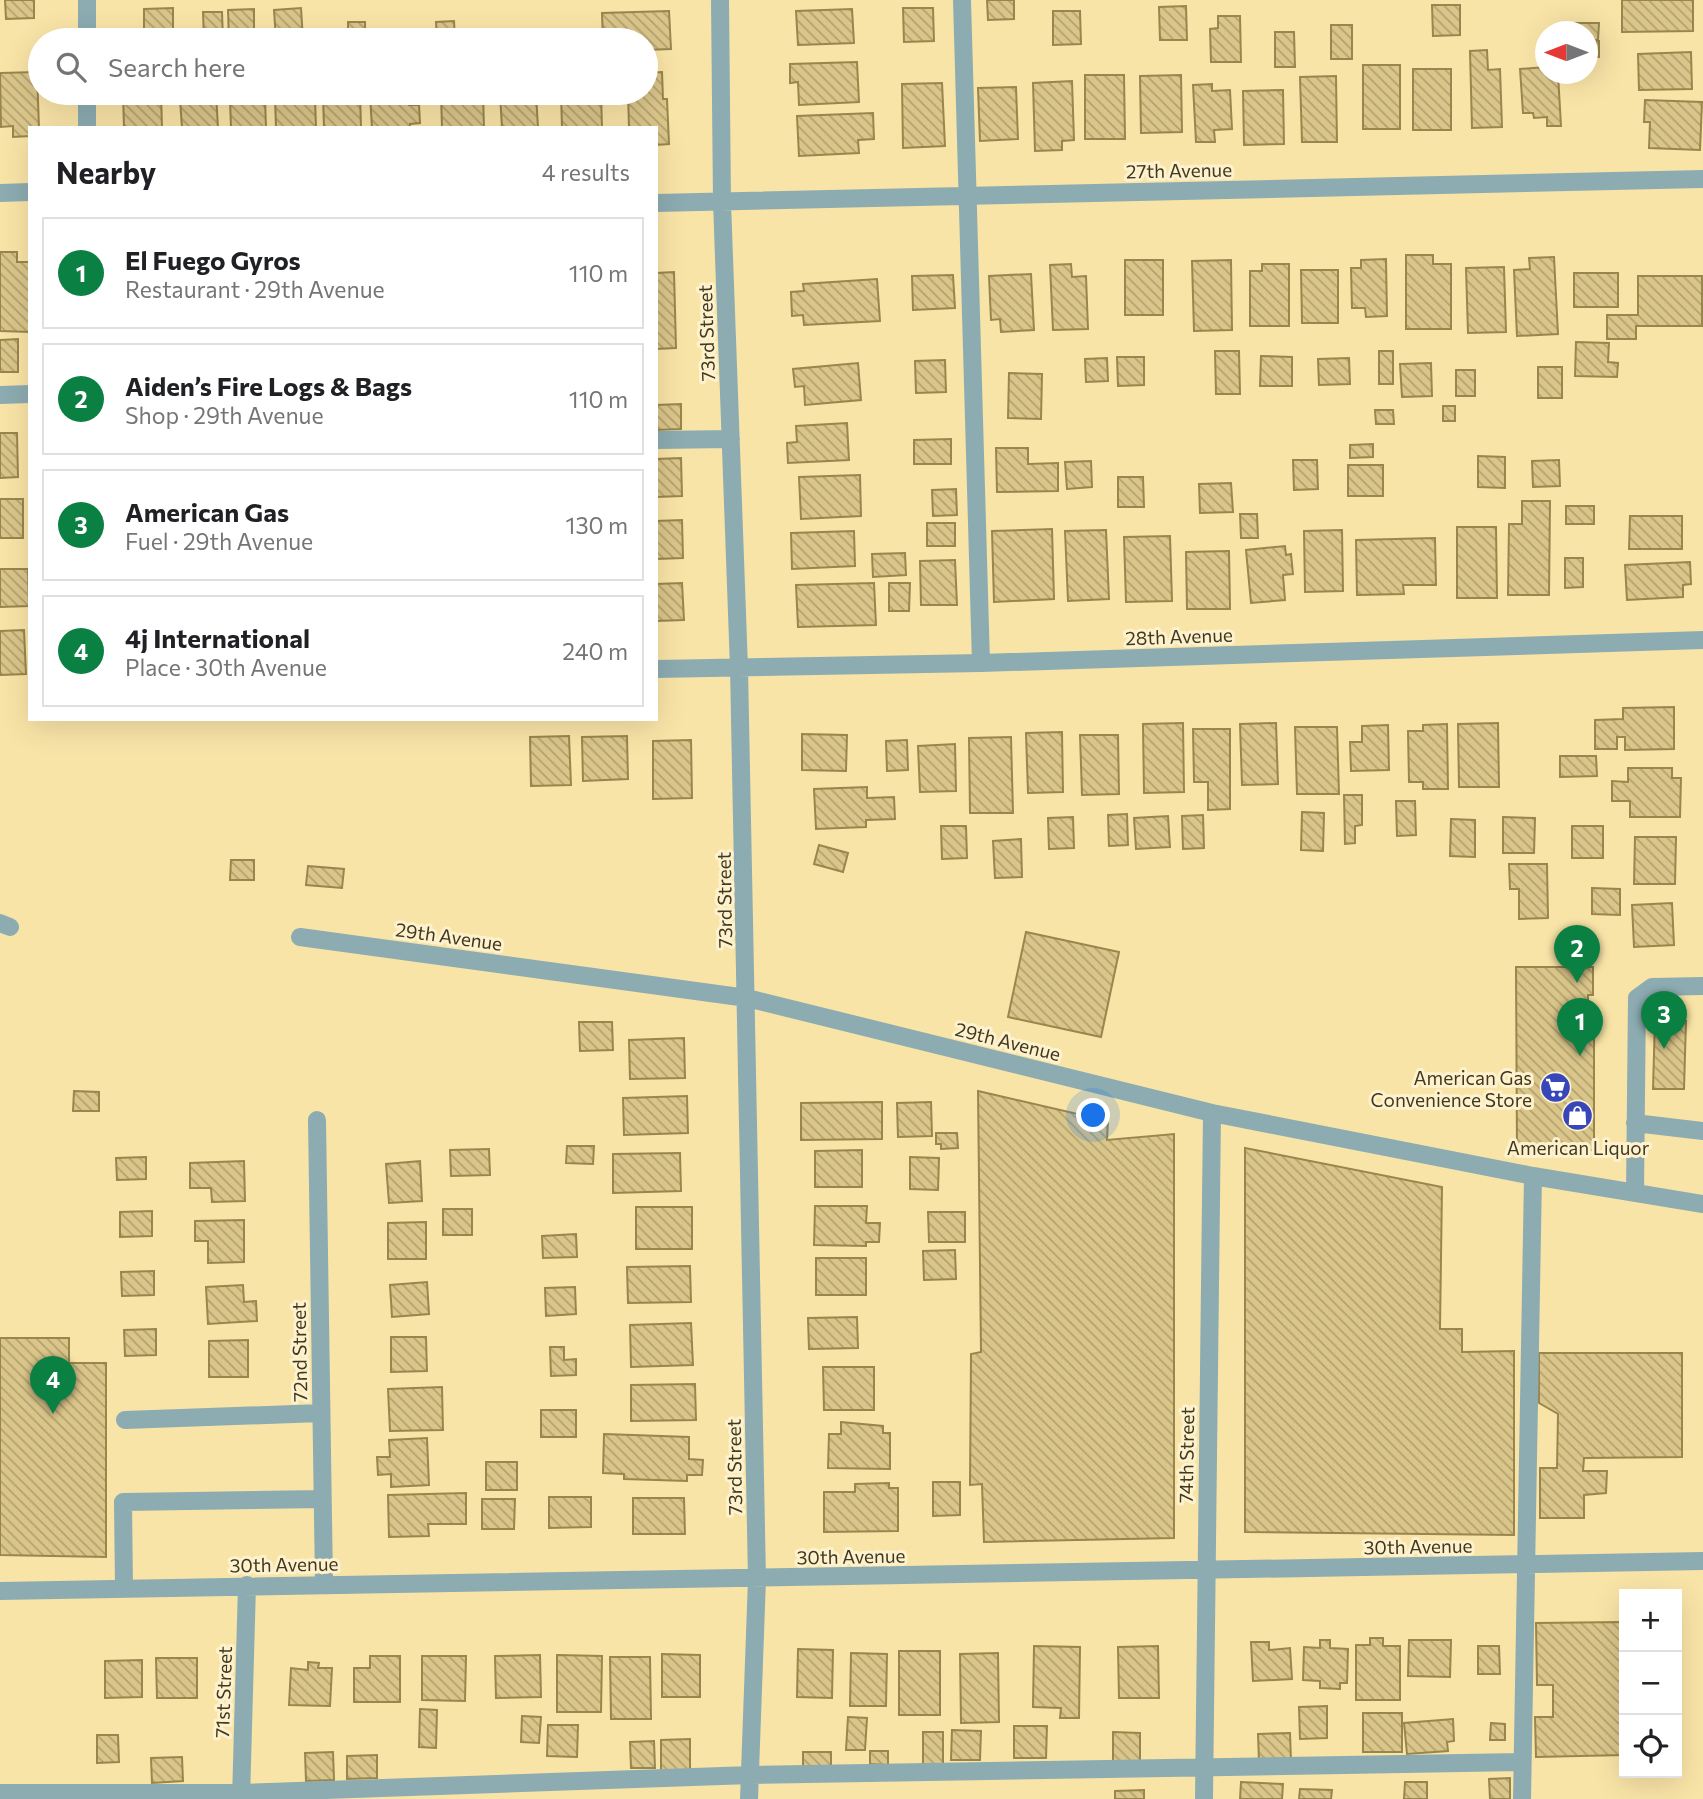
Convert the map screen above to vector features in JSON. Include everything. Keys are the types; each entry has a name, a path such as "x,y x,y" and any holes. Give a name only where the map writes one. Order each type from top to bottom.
{"street":[{"path":"86,0 86,28"},
{"name":"73rd Street","path":"720,0 722,202 739,668 747,998 757,1578 749,1799"},
{"path":"962,0 981,663"},
{"path":"86,105 86,126"},
{"name":"27th Avenue","path":"658,203 1703,179"},
{"path":"0,193 28,192"},
{"path":"0,395 28,394"},
{"path":"658,440 731,439"},
{"name":"28th Avenue","path":"658,669 981,663 1703,640"},
{"name":"29th Avenue","path":"300,937 747,998 1212,1113 1533,1176 1703,1204"},
{"path":"1635,1193 1637,998 1652,987 1703,986"},
{"name":"74th Street","path":"1203,1799 1212,1113"},
{"name":"72nd Street","path":"317,1120 324,1583"},
{"path":"1635,1122 1703,1131"},
{"path":"1522,1799 1533,1176"},
{"path":"125,1420 321,1413"},
{"path":"124,1588 124,1502 322,1499"},
{"name":"30th Avenue","path":"0,1591 324,1583 1703,1561"},
{"name":"71st Street","path":"241,1796 247,1586"},
{"path":"0,1793 241,1796 750,1775 1522,1762"}],"building":[{"path":"5,0 34,0 34,18 6,19"},
{"path":"987,0 1014,0 1014,19 988,20"},
{"path":"1622,0 1693,0 1693,31 1622,32"},
{"path":"1432,5 1460,5 1460,35 1433,36"},
{"path":"1186,6 1187,40 1160,40 1159,7"},
{"path":"173,8 173,28 144,28 144,9"},
{"path":"301,8 302,28 275,28 274,10"},
{"path":"903,8 933,8 934,41 904,42"},
{"path":"254,9 254,28 229,28 228,10"},
{"path":"852,9 854,43 798,45 796,11"},
{"path":"669,11 671,49 658,50 658,28 603,28 602,13"},
{"path":"1053,11 1080,11 1081,44 1053,45"},
{"path":"203,12 222,12 223,28 204,28"},
{"path":"1218,16 1240,16 1241,62 1211,62 1210,29 1218,28"},
{"path":"454,21 454,28 436,28 436,22"},
{"path":"348,22 365,22 365,28 348,28"},
{"path":"1331,25 1352,25 1352,59 1331,59"},
{"path":"1275,32 1294,32 1295,67 1275,67"},
{"path":"1487,50 1488,70 1500,69 1502,127 1472,128 1470,51"},
{"path":"1691,52 1692,89 1639,90 1638,54"},
{"path":"857,62 859,102 799,105 798,82 790,83 790,64"},
{"path":"1363,65 1400,65 1400,129 1363,129"},
{"path":"1535,68 1535,84 1559,84 1561,126 1547,126 1547,117 1534,118 1533,113 1523,113 1520,69"},
{"path":"1413,69 1451,69 1451,130 1413,130"},
{"path":"28,72 28,105 38,105 39,126 28,126 28,136 13,137 13,126 1,127 0,73"},
{"path":"658,72 662,72 663,99 667,99 669,144 658,145 658,126 629,126 628,105 658,105"},
{"path":"1085,75 1124,75 1125,139 1085,139"},
{"path":"1181,75 1182,132 1141,133 1140,76"},
{"path":"1336,76 1337,142 1302,142 1300,77"},
{"path":"1072,81 1074,140 1062,141 1062,150 1035,151 1033,83"},
{"path":"942,83 945,146 903,148 902,84"},
{"path":"1212,84 1212,91 1230,90 1232,129 1214,130 1215,142 1196,142 1193,85"},
{"path":"1016,87 1018,139 980,141 978,88"},
{"path":"1283,90 1284,144 1244,145 1243,91"},
{"path":"1645,100 1702,102 1700,150 1649,148 1650,122 1644,122"},
{"path":"123,105 161,105 162,126 124,126"},
{"path":"180,105 217,105 218,126 182,126"},
{"path":"230,105 265,105 266,126 231,126"},
{"path":"275,105 315,105 316,126 276,126"},
{"path":"323,105 360,105 361,126 324,126"},
{"path":"371,105 419,105 420,123 410,126 372,126"},
{"path":"441,105 483,105 484,126 442,126"},
{"path":"501,105 537,105 538,126 502,126"},
{"path":"561,105 601,105 602,126 562,126"},
{"path":"873,113 874,139 858,140 859,153 799,156 797,116"},
{"path":"0,252 17,252 17,262 28,262 28,332 0,331"},
{"path":"1406,255 1433,255 1433,264 1451,264 1451,329 1406,329"},
{"path":"1554,257 1558,334 1517,336 1514,270 1530,269 1529,258"},
{"path":"1386,259 1387,316 1366,317 1365,308 1352,308 1351,268 1361,268 1361,260"},
{"path":"1125,260 1163,260 1163,315 1125,315"},
{"path":"1231,260 1232,330 1194,331 1192,261"},
{"path":"1071,264 1072,277 1086,276 1088,329 1053,330 1050,265"},
{"path":"1262,264 1289,264 1289,326 1250,326 1250,271 1262,271"},
{"path":"1504,267 1506,332 1468,333 1466,268"},
{"path":"1301,270 1338,270 1338,323 1302,323"},
{"path":"674,272 676,348 658,349 658,273"},
{"path":"1574,273 1618,273 1618,307 1574,307"},
{"path":"1031,274 1034,330 1001,332 1000,319 991,320 989,276"},
{"path":"953,275 955,308 913,310 912,276"},
{"path":"1638,276 1702,276 1702,326 1636,326 1636,339 1607,339 1607,315 1638,315"},
{"path":"877,279 880,321 804,325 803,315 792,316 791,292 804,291 803,284"},
{"path":"18,339 18,372 0,372 0,340"},
{"path":"1576,342 1609,343 1608,362 1618,363 1617,377 1575,376"},
{"path":"1215,351 1239,351 1240,394 1216,394"},
{"path":"1379,351 1393,351 1393,384 1379,384"},
{"path":"1261,356 1292,357 1292,386 1260,386"},
{"path":"1117,357 1144,357 1144,385 1118,386"},
{"path":"1107,358 1108,381 1086,382 1085,359"},
{"path":"1349,358 1350,384 1319,385 1318,359"},
{"path":"945,360 946,392 916,393 915,361"},
{"path":"858,363 861,400 805,405 804,386 795,387 793,369"},
{"path":"1431,363 1432,396 1402,397 1400,364"},
{"path":"1538,367 1562,367 1562,398 1538,398"},
{"path":"1456,370 1475,370 1475,396 1456,396"},
{"path":"1009,373 1042,374 1041,419 1008,418"},
{"path":"681,404 681,429 658,430 658,405"},
{"path":"1443,406 1455,406 1455,421 1443,421"},
{"path":"1375,410 1393,410 1394,424 1376,424"},
{"path":"847,423 849,460 788,463 787,443 797,442 796,426"},
{"path":"0,433 17,433 18,477 0,478"},
{"path":"951,439 951,464 914,464 914,440"},
{"path":"1373,444 1373,457 1350,458 1350,445"},
{"path":"996,448 1028,448 1028,464 1058,463 1058,491 997,492"},
{"path":"1478,456 1505,457 1505,488 1478,487"},
{"path":"681,458 682,496 658,497 658,459"},
{"path":"1293,460 1317,460 1318,489 1294,490"},
{"path":"1559,460 1560,486 1533,487 1532,461"},
{"path":"1091,461 1092,487 1067,489 1065,462"},
{"path":"1348,465 1383,465 1383,496 1348,496"},
{"path":"860,475 861,516 801,519 799,477"},
{"path":"1118,477 1143,477 1144,507 1118,507"},
{"path":"1231,483 1233,512 1200,513 1199,484"},
{"path":"956,489 957,515 933,516 932,490"},
{"path":"0,499 23,499 23,538 0,538"},
{"path":"1522,501 1550,501 1549,595 1508,595 1509,524 1522,524"},
{"path":"1566,506 1594,506 1594,524 1566,524"},
{"path":"1240,514 1257,514 1258,538 1241,538"},
{"path":"1630,516 1682,516 1682,549 1629,549"},
{"path":"682,520 683,558 658,559 658,521"},
{"path":"927,523 955,523 955,546 927,546"},
{"path":"1457,527 1496,527 1497,598 1457,598"},
{"path":"1052,529 1054,599 994,602 992,531"},
{"path":"1106,530 1109,599 1068,601 1065,531"},
{"path":"1342,530 1343,591 1305,592 1304,531"},
{"path":"854,531 855,566 792,569 791,533"},
{"path":"1170,536 1172,601 1126,602 1124,537"},
{"path":"1435,538 1436,585 1403,585 1404,594 1357,595 1356,540"},
{"path":"1285,546 1286,555 1291,554 1293,574 1283,575 1285,600 1251,603 1246,550"},
{"path":"1229,551 1230,609 1187,609 1186,552"},
{"path":"905,553 906,575 873,577 872,554"},
{"path":"1565,558 1583,558 1583,587 1565,588"},
{"path":"955,560 957,605 921,605 920,561"},
{"path":"1690,562 1691,584 1683,585 1683,597 1627,600 1625,565"},
{"path":"0,569 28,569 28,606 0,607"},
{"path":"682,583 684,620 658,621 658,584"},
{"path":"874,583 876,625 798,627 796,585"},
{"path":"889,583 910,583 909,611 889,611"},
{"path":"24,630 26,674 0,675 0,631"},
{"path":"1674,707 1674,749 1625,750 1625,737 1617,737 1617,749 1595,749 1595,720 1623,719 1623,708"},
{"path":"1183,723 1184,792 1144,793 1143,724"},
{"path":"1276,723 1278,784 1242,785 1240,724"},
{"path":"1498,723 1499,787 1459,787 1458,724"},
{"path":"1447,724 1448,789 1423,789 1423,782 1409,782 1408,731 1423,731 1423,725"},
{"path":"1388,725 1389,770 1351,771 1350,742 1362,742 1362,726"},
{"path":"1295,727 1337,727 1339,794 1297,794"},
{"path":"1193,729 1230,729 1230,809 1208,810 1208,782 1194,782"},
{"path":"1062,732 1063,792 1028,793 1026,733"},
{"path":"802,734 847,735 846,771 802,770"},
{"path":"1080,735 1118,735 1119,794 1082,795"},
{"path":"569,736 571,785 531,786 530,737"},
{"path":"627,736 628,779 583,781 582,737"},
{"path":"1011,737 1013,813 970,813 969,738"},
{"path":"691,740 692,798 653,799 653,741"},
{"path":"907,740 908,770 887,771 886,741"},
{"path":"955,744 956,791 920,792 918,746"},
{"path":"1560,756 1596,756 1597,776 1560,777"},
{"path":"1628,768 1672,768 1672,778 1681,778 1680,817 1630,817 1630,801 1612,801 1612,781 1628,782"},
{"path":"867,787 867,798 894,797 895,819 866,820 866,827 816,829 814,789"},
{"path":"1344,795 1362,795 1362,825 1355,826 1355,843 1345,844"},
{"path":"1396,801 1415,801 1416,835 1397,836"},
{"path":"1302,812 1324,813 1323,851 1301,850"},
{"path":"1127,814 1128,845 1109,846 1108,815"},
{"path":"1203,815 1204,848 1183,849 1182,816"},
{"path":"1168,816 1170,847 1136,849 1134,818"},
{"path":"1073,817 1074,848 1049,849 1048,818"},
{"path":"1503,817 1535,818 1534,853 1503,853"},
{"path":"1451,819 1475,820 1475,857 1450,856"},
{"path":"941,826 966,826 967,858 942,859"},
{"path":"1572,826 1603,826 1603,858 1572,858"},
{"path":"1635,837 1676,837 1675,884 1634,884"},
{"path":"1021,839 1022,877 995,878 993,841"},
{"path":"819,845 848,853 843,872 814,864"},
{"path":"231,860 254,860 254,880 230,880"},
{"path":"1509,864 1547,864 1548,918 1519,919 1519,889 1510,889"},
{"path":"308,866 344,869 342,888 306,885"},
{"path":"1592,888 1620,889 1620,915 1592,914"},
{"path":"1672,903 1674,945 1634,947 1632,905"},
{"path":"1026,932 1119,952 1101,1037 1008,1017"},
{"name":"American Gas Convenience Store","path":"1516,967 1593,967 1593,995 1588,995 1588,1027 1594,1027 1594,1150 1517,1151"},
{"path":"1655,1019 1686,1021 1684,1089 1653,1089"},
{"path":"579,1022 612,1022 613,1050 580,1051"},
{"path":"684,1038 685,1078 630,1079 629,1040"},
{"path":"74,1091 99,1092 99,1111 73,1111"},
{"path":"978,1091 1108,1121 1107,1140 1174,1134 1174,1538 984,1542 982,1484 970,1485 971,1354 981,1352"},
{"path":"687,1096 688,1133 624,1135 623,1098"},
{"path":"882,1102 882,1139 801,1140 801,1103"},
{"path":"931,1102 932,1136 898,1137 897,1103"},
{"path":"936,1133 957,1133 958,1148 941,1149 941,1144 936,1144"},
{"path":"567,1146 594,1146 593,1164 566,1163"},
{"path":"1245,1148 1442,1187 1440,1329 1462,1329 1462,1352 1514,1351 1514,1535 1245,1532"},
{"path":"489,1149 490,1175 451,1176 450,1150"},
{"path":"862,1150 862,1187 815,1187 815,1151"},
{"path":"680,1153 681,1191 613,1193 613,1154"},
{"path":"146,1157 146,1179 117,1180 116,1158"},
{"path":"910,1157 939,1158 938,1190 910,1189"},
{"path":"244,1161 245,1201 212,1202 211,1188 190,1188 190,1163"},
{"path":"420,1161 422,1201 389,1203 386,1164"},
{"path":"815,1206 867,1206 866,1223 880,1223 879,1242 866,1242 866,1246 814,1245"},
{"path":"636,1207 692,1207 692,1249 636,1249"},
{"path":"443,1209 472,1209 472,1235 443,1235"},
{"path":"152,1211 152,1236 120,1237 120,1212"},
{"path":"928,1212 965,1212 965,1242 929,1242"},
{"path":"244,1220 244,1262 208,1263 208,1241 195,1241 195,1221"},
{"path":"426,1222 426,1259 388,1259 388,1223"},
{"path":"576,1234 577,1257 543,1258 542,1236"},
{"path":"955,1250 956,1279 924,1280 923,1251"},
{"path":"816,1258 866,1258 866,1295 816,1295"},
{"path":"690,1266 691,1302 628,1303 627,1267"},
{"path":"154,1271 154,1295 122,1296 121,1272"},
{"path":"427,1282 429,1314 392,1317 390,1285"},
{"path":"243,1285 244,1302 256,1301 257,1321 208,1324 206,1287"},
{"path":"575,1287 576,1314 546,1316 545,1288"},
{"path":"857,1317 858,1348 809,1349 808,1318"},
{"path":"691,1323 693,1365 631,1367 630,1325"},
{"path":"156,1329 156,1355 125,1356 124,1330"},
{"path":"391,1337 426,1337 427,1371 391,1372"},
{"path":"0,1338 69,1338 69,1363 106,1363 106,1557 0,1555"},
{"path":"248,1340 248,1377 209,1377 209,1341"},
{"path":"550,1347 564,1347 564,1360 576,1359 576,1375 551,1376"},
{"path":"1539,1353 1682,1353 1682,1457 1584,1458 1583,1471 1607,1471 1606,1493 1584,1495 1584,1518 1540,1518 1540,1468 1557,1468 1558,1414 1539,1403"},
{"path":"823,1367 874,1367 874,1410 824,1410"},
{"path":"695,1384 696,1420 631,1421 631,1385"},
{"path":"442,1387 443,1430 390,1431 388,1389"},
{"path":"541,1410 576,1410 576,1437 541,1437"},
{"path":"841,1422 883,1426 883,1433 890,1433 890,1469 828,1468 829,1434 841,1434"},
{"path":"604,1434 689,1437 689,1459 703,1460 702,1475 687,1475 687,1481 624,1479 624,1474 603,1473"},
{"path":"427,1438 429,1485 391,1487 391,1474 378,1475 377,1457 390,1457 389,1440"},
{"path":"486,1462 517,1462 517,1490 486,1490"},
{"path":"933,1482 960,1482 960,1515 933,1516"},
{"path":"889,1483 889,1488 898,1488 898,1531 824,1532 824,1492 855,1492 855,1484"},
{"path":"466,1493 466,1524 428,1524 429,1536 389,1537 388,1495"},
{"path":"549,1497 591,1497 591,1527 549,1528"},
{"path":"633,1498 684,1498 685,1534 633,1534"},
{"path":"482,1499 515,1499 514,1529 482,1529"},
{"path":"1619,1622 1619,1755 1536,1757 1535,1717 1553,1717 1553,1685 1537,1685 1536,1623"},
{"path":"1370,1638 1383,1638 1383,1646 1400,1646 1400,1700 1356,1700 1356,1645 1370,1645"},
{"path":"1320,1640 1330,1640 1330,1648 1348,1649 1347,1683 1340,1683 1340,1689 1320,1688 1320,1681 1303,1680 1304,1647 1320,1648"},
{"path":"1409,1640 1451,1640 1450,1677 1408,1676"},
{"path":"1251,1642 1269,1642 1269,1650 1290,1648 1292,1679 1253,1681"},
{"path":"1034,1646 1080,1647 1079,1718 1060,1718 1061,1708 1033,1707"},
{"path":"1158,1646 1159,1698 1119,1698 1118,1647"},
{"path":"1478,1646 1499,1646 1500,1674 1478,1674"},
{"path":"798,1649 833,1650 832,1698 797,1697"},
{"path":"899,1651 940,1651 940,1715 899,1715"},
{"path":"851,1653 887,1654 886,1706 850,1706"},
{"path":"998,1653 999,1722 961,1723 960,1654"},
{"path":"662,1654 700,1655 700,1697 662,1697"},
{"path":"540,1655 541,1697 496,1698 495,1656"},
{"path":"557,1655 602,1656 601,1712 557,1712"},
{"path":"370,1656 400,1656 400,1702 354,1702 354,1668 370,1668"},
{"path":"422,1656 466,1656 465,1701 422,1700"},
{"path":"610,1657 650,1657 651,1719 611,1719"},
{"path":"156,1658 197,1658 197,1698 157,1698"},
{"path":"142,1660 142,1697 105,1698 105,1661"},
{"path":"308,1662 319,1663 318,1668 332,1668 330,1706 289,1705 291,1668 308,1670"},
{"path":"1327,1706 1327,1738 1300,1739 1299,1707"},
{"path":"420,1709 437,1710 436,1748 419,1747"},
{"path":"1363,1713 1402,1713 1402,1752 1363,1752"},
{"path":"522,1716 541,1717 539,1743 521,1742"},
{"path":"848,1717 867,1718 865,1750 846,1750"},
{"path":"1453,1719 1454,1741 1447,1742 1448,1751 1407,1754 1404,1723"},
{"path":"1491,1723 1505,1724 1505,1740 1490,1740"},
{"path":"548,1725 578,1725 577,1757 547,1756"},
{"path":"1014,1726 1047,1726 1046,1758 1014,1758"},
{"path":"952,1730 981,1731 980,1760 951,1760"},
{"path":"923,1732 943,1732 943,1766 923,1767"},
{"path":"1113,1732 1140,1733 1140,1761 1113,1761"},
{"path":"1290,1733 1291,1761 1259,1762 1258,1734"},
{"path":"97,1735 118,1735 119,1762 97,1763"},
{"path":"690,1739 690,1772 661,1772 661,1740"},
{"path":"654,1741 655,1768 631,1768 630,1742"},
{"path":"870,1751 888,1751 888,1765 870,1764"},
{"path":"333,1752 334,1780 306,1781 305,1753"},
{"path":"803,1752 831,1752 831,1772 803,1772"},
{"path":"377,1755 377,1778 347,1779 347,1756"},
{"path":"182,1757 183,1781 152,1783 151,1758"},
{"path":"1510,1778 1510,1799 1490,1799 1489,1779"},
{"path":"1241,1782 1283,1784 1282,1799 1240,1799"},
{"path":"1405,1782 1427,1782 1427,1799 1404,1799"},
{"path":"1300,1789 1332,1790 1331,1799 1299,1799"},
{"path":"1144,1790 1144,1799 1115,1799 1115,1791"}],"place":[{"name":"Aiden’s Fire Logs & Bags","path":"1577,983"},
{"name":"American Gas","path":"1664,1049"},
{"name":"El Fuego Gyros","path":"1580,1056"},
{"name":"American Gas Convenience Store","path":"1555,1088"},
{"name":"American Liquor","path":"1578,1116"},
{"name":"4j International","path":"53,1414"}]}
